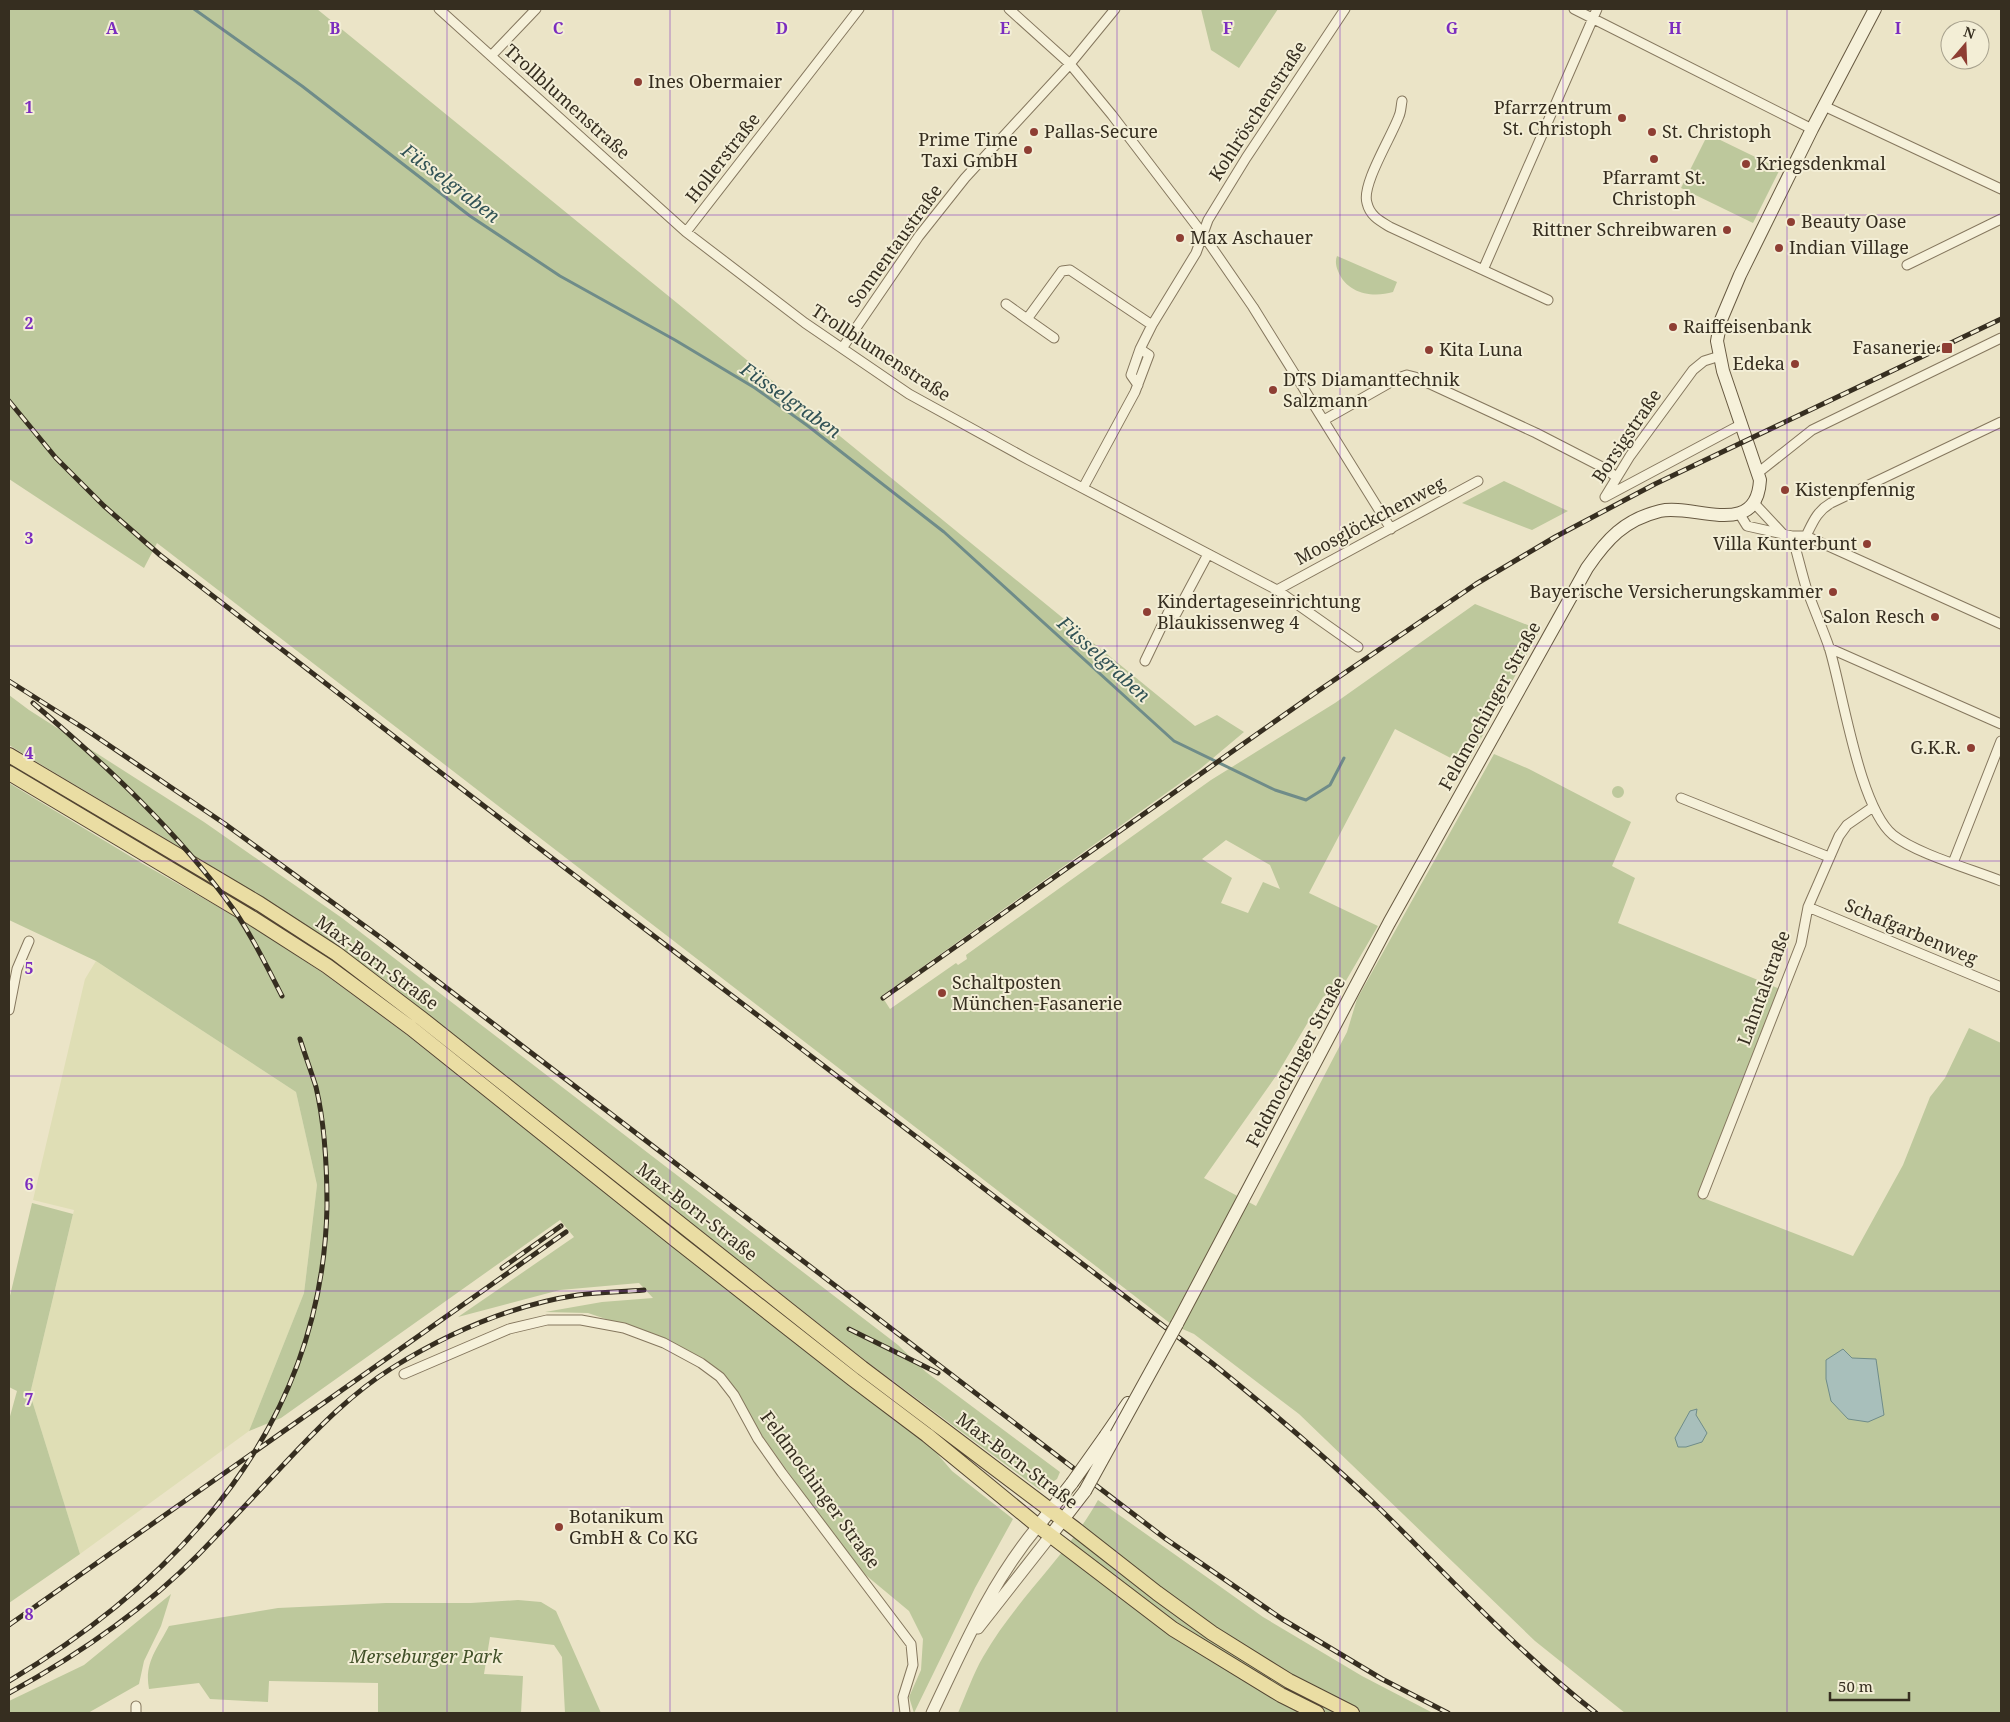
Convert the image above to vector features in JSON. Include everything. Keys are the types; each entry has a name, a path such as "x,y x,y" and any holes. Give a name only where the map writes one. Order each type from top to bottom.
{"main road":[{"path":"1754,503 1760,487 1758,472 1727,386 1720,356 1718,341 1724,312 1812,129 1875,9"},
{"name":"Feldmochinger Straße","path":"1051,1535 1085,1492 1122,1427 1389,923 1587,568 1602,546 1620,529 1632,521 1662,510 1722,516 1739,513 1754,503"},
{"name":"Max-Born-Straße","path":"9,755 251,899 337,954 422,1018 862,1368 1063,1519 1157,1593 1212,1633 1289,1681 1352,1713"},
{"name":"Max-Born-Straße","path":"9,773 252,918 334,971 411,1028 684,1247 927,1435 1038,1526 1173,1628 1281,1695 1317,1713"},
{"name":"Feldmochinger Straße","path":"1038,1526 1072,1483 1149,1375"}],"street":[{"name":"Trollblumenstraße","path":"439,9 686,232 778,304 909,394 1031,461 1277,590 1358,647"},
{"path":"491,56 536,9"},
{"name":"Hollerstraße","path":"686,232 859,9"},
{"path":"1009,9 1070,64 1112,115 1202,233 1253,307 1391,529"},
{"name":"Sonnentaustraße","path":"842,347 919,236 965,178 1070,64 1115,9"},
{"name":"Kohlröschenstraße","path":"1083,488 1138,385 1131,375 1140,349 1152,325 1196,253 1208,220 1246,158 1345,9"},
{"path":"1574,9 1812,129"},
{"path":"1483,270 1597,9"},
{"path":"1402,101 1399,116 1368,186 1366,202 1374,218 1548,300"},
{"path":"1824,106 2001,188"},
{"path":"1908,265 2001,219"},
{"path":"1027,319 1062,271 1070,270 1152,325"},
{"path":"1006,304 1054,338"},
{"path":"1758,472 1812,430 2001,338"},
{"name":"Borsigstraße","path":"1720,356 1704,361 1693,370 1616,477 1605,497 1740,425"},
{"path":"1324,420 1398,378 1407,375 1550,440 1606,469 1616,477"},
{"path":"1806,536 1814,518 1822,508 2001,422"},
{"name":"Moosglöckchenweg","path":"1277,590 1478,481"},
{"path":"1754,503 1788,535 1829,648 1860,770 1873,807 1881,822 1893,835 1914,848 2001,880"},
{"path":"1739,513 1747,526 1788,535 1806,536 2001,624"},
{"path":"1145,661 1168,611 1176,614 1208,554"},
{"path":"1829,648 2001,724"},
{"path":"1953,862 2001,741"},
{"path":"1682,798 1828,857"},
{"name":"Lahntalstraße","path":"1703,1194 1801,944 1808,907 1828,857 1839,836 1848,825 1873,807"},
{"name":"Schafgarbenweg","path":"1808,907 2001,987"},
{"path":"9,1010 17,969 29,942"},
{"name":"Feldmochinger Straße","path":"404,1374 509,1329 547,1320 581,1320 624,1328 664,1343 701,1363 720,1377 734,1395 758,1439 782,1473 911,1644 913,1666 903,1698 905,1713"},
{"name":"Feldmochinger Straße","path":"932,1713 990,1594 1024,1543 1038,1526"},
{"name":"Feldmochinger Straße","path":"963,1648 1051,1535"}],"green space":[{"path":"9,9 317,9 1195,726 1217,715 1244,732 1200,769 883,995 890,1009 956,963 958,965 967,959 966,955 1211,780 1335,703 1475,604 1540,630 1466,766 1395,729 1309,893 1378,926 1344,984 1323,997 1276,1076 1204,1178 1256,1206 1347,1032 1357,999 1494,754 1529,769 1631,822 1612,866 1635,878 1618,923 1780,989 1698,1196 1853,1256 1903,1165 1930,1097 1945,1078 1969,1028 2001,1043 2001,1713 1625,1713 1535,1641 1299,1414 1194,1334 1171,1324 157,543 144,568 9,479","holes":["1226,840 1270,865 1280,889 1263,882 1248,913 1221,903 1232,878 1202,859"]},
{"path":"1201,9 1278,9 1239,68 1211,50"},
{"path":"1708,134 1780,169 1753,223 1681,188"},
{"path":"1337,256 1397,282 1393,292 1369,294 1354,289 1342,279 1336,264"},
{"path":"1504,481 1568,511 1532,530 1462,503"},
{"path":"9,695 29,710 204,822 342,918 898,1345 926,1372 1060,1472 1057,1479 1040,1490 866,1361 386,981 341,949 200,859 9,745"},
{"path":"9,783 138,861 250,925 323,973 407,1035 673,1247 934,1450 952,1471 1013,1519 975,1588 914,1713 909,1697 921,1670 923,1639 909,1611 856,1567 718,1374 671,1341 588,1313 545,1312 602,1302 653,1298 639,1283 560,1290 458,1317 574,1237 560,1220 281,1418 249,1431 304,1293 317,1185 296,1092 96,961 9,920"},
{"path":"1616,786 1620,786 1624,792 1620,798 1616,798 1612,794 1612,790"},
{"path":"96,961 296,1092 317,1185 304,1293 249,1431 80,1554 30,1394 74,1210 33,1200 85,979"},
{"path":"32,1203 73,1214 30,1394 80,1554 9,1603 9,1420 17,1391 9,1387 9,1300"},
{"path":"1098,1500 1263,1617 1362,1676 1433,1713 958,1713 979,1664 996,1636 1071,1540"},
{"path":"171,1594 161,1626 144,1661 139,1684 88,1713 9,1713 9,1701 84,1665"},
{"name":"Merseburger Park","path":"518,1600 541,1602 556,1611 601,1713 565,1713 562,1657 554,1645 490,1637 484,1674 523,1676 521,1713 378,1713 378,1683 269,1681 268,1702 210,1699 199,1683 149,1689 148,1671 150,1664 169,1626 278,1608"}],"water":[{"path":"1843,1349 1852,1358 1876,1359 1884,1415 1868,1422 1848,1419 1831,1401 1826,1379 1826,1360"},
{"path":"1697,1409 1696,1415 1707,1433 1702,1442 1686,1447 1678,1447 1675,1438 1690,1411"}],"waterway":[{"name":"Füsselgraben","path":"194,9 302,86 470,216 560,276 675,340 755,388 808,426 944,532 1174,741 1275,790 1306,800 1330,785 1344,758"}],"railway":[{"path":"883,998 1318,691 1476,584 1555,537 1655,484 2001,319"},
{"path":"9,401 56,458 104,506 160,555 471,796 1212,1363 1255,1398 1361,1491 1512,1640 1567,1690 1596,1713"},
{"path":"9,681 85,729 225,824 384,940 1166,1539 1282,1619 1382,1679 1448,1713"},
{"path":"33,703 114,775 189,853 241,920 260,952 282,996"},
{"path":"9,1681 73,1639 132,1593 186,1541 232,1485 271,1423 300,1356 319,1284 327,1206 322,1116 316,1087 300,1039"},
{"path":"502,1268 561,1226"},
{"path":"9,1625 566,1232"},
{"path":"9,1693 85,1647 156,1594 199,1554 324,1423 363,1388 392,1368 435,1343 505,1313 578,1295 644,1290"},
{"path":"849,1329 938,1373"}],"place":[{"name":"Ines Obermaier","path":"638,82"},
{"name":"Pfarrzentrum St. Christoph","path":"1622,118"},
{"name":"Pallas-Secure","path":"1034,132"},
{"name":"St. Christoph","path":"1652,132"},
{"name":"Prime Time Taxi GmbH","path":"1028,150"},
{"name":"Pfarramt St. Christoph","path":"1654,159"},
{"name":"Kriegsdenkmal","path":"1746,164"},
{"name":"Beauty Oase","path":"1791,222"},
{"name":"Rittner Schreibwaren","path":"1727,230"},
{"name":"Max Aschauer","path":"1180,238"},
{"name":"Indian Village","path":"1779,248"},
{"name":"Raiffeisenbank","path":"1673,327"},
{"name":"Fasanerie","path":"1947,348"},
{"name":"Kita Luna","path":"1429,350"},
{"name":"Edeka","path":"1795,364"},
{"name":"DTS Diamanttechnik Salzmann","path":"1273,390"},
{"name":"Kistenpfennig","path":"1785,490"},
{"name":"Villa Kunterbunt","path":"1867,544"},
{"name":"Bayerische Versicherungskammer","path":"1833,592"},
{"name":"Kindertageseinrichtung Blaukissenweg 4","path":"1147,612"},
{"name":"Salon Resch","path":"1935,617"},
{"name":"G.K.R.","path":"1971,748"},
{"name":"Schaltposten München-Fasanerie","path":"942,993"},
{"name":"Botanikum GmbH & Co KG","path":"559,1527"}]}
